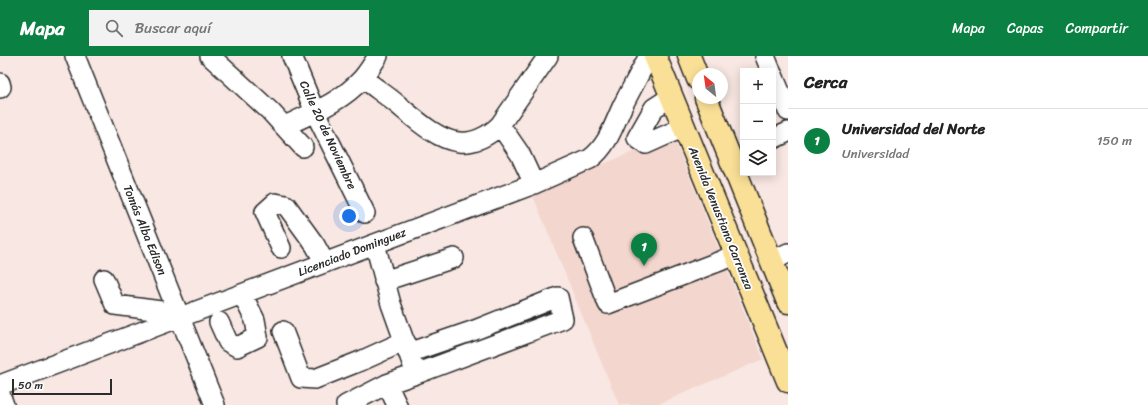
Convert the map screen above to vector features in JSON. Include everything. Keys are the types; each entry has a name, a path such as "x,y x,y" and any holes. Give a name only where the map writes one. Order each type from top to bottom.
{"main road":[{"name":"Avenida Venustiano Carranza","path":"655,56 788,381"},
{"path":"689,56 694,68"},
{"path":"709,104 780,257 788,302"}],"street":[{"name":"Tomás Alba Edison","path":"75,56 215,405"},
{"path":"210,56 285,126 303,147"},
{"name":"Calle 20 de Noviembre","path":"292,56 316,112 365,214"},
{"path":"285,126 316,112 352,89 363,78 378,56"},
{"path":"363,78 420,123 437,134 459,142 472,141 492,133 500,125 548,56"},
{"name":"Licenciado Dominguez","path":"0,385 178,314 242,294 534,184 590,159 601,150 605,144 649,56"},
{"path":"765,56 770,68"},
{"path":"776,82 788,111"},
{"path":"0,83 0,88"},
{"path":"671,96 654,108 637,138 646,144 684,127"},
{"path":"500,125 520,154 534,184"},
{"path":"776,138 788,132"},
{"path":"281,248 265,212 275,203 286,205 315,245 325,263"},
{"path":"583,238 608,304 736,254"},
{"path":"375,244 384,281 416,374"},
{"path":"384,281 454,258"},
{"path":"104,279 115,305 178,314"},
{"path":"219,322 228,342 237,347 258,337 255,320 242,294"},
{"path":"283,331 301,378 315,379 363,360 406,347 475,330 558,297 563,319 387,384 346,405"},
{"path":"475,330 484,349"},
{"path":"387,384 397,405"},
{"path":"0,394 4,405"}],"shaded area":[{"path":"673,136 763,359 656,405 619,405 532,193"}],"place":[{"name":"Universidad del Norte","path":"644,266"}]}
